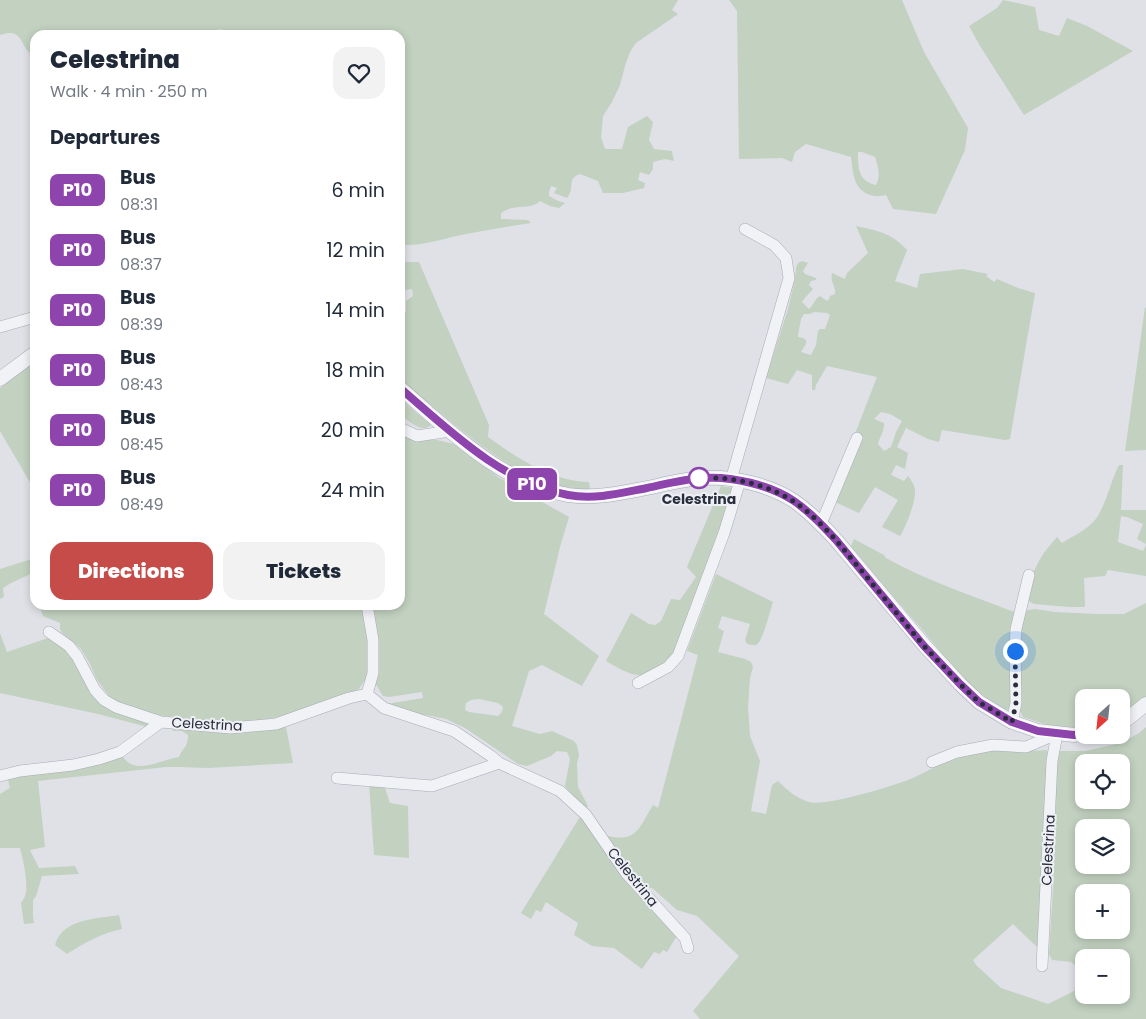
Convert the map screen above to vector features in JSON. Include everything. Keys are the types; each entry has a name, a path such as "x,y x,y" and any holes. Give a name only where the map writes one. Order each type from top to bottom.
{"street":[{"path":"638,683 668,667 678,656 724,533 789,278 786,258 774,245 745,229"},
{"path":"0,327 30,318"},
{"path":"0,379 30,357"},
{"path":"405,392 450,431 499,468 547,490 570,495 594,497 683,480 704,478 736,480 759,485 784,495 821,524 924,646 979,702 1012,722 1038,731 1075,735"},
{"path":"405,430 417,436 450,431"},
{"path":"821,524 856,438"},
{"path":"1012,722 1016,703 1016,628 1029,575"},
{"path":"367,694 373,673 373,640 368,610"},
{"name":"Celestrina","path":"49,632 69,646 78,656 95,690 104,700 116,707 161,722 230,728 276,724 349,698 367,694 384,708 454,731 499,763 560,791 586,815 626,873 685,938 688,948"},
{"path":"1130,718 1146,704"},
{"name":"Celestrina","path":"0,776 20,771 73,765 120,752 161,722"},
{"path":"932,762 957,752 994,745 1026,747 1057,734"},
{"name":"Celestrina","path":"1042,966 1052,761 1057,734"},
{"path":"337,778 432,786 499,763"}],"green space":[{"path":"0,0 678,0 672,10 678,14 636,43 630,52 620,85 603,116 601,137 605,149 622,149 628,127 647,116 653,122 649,140 654,149 672,151 674,161 665,159 653,162 653,169 649,175 640,172 638,180 645,183 644,188 623,193 603,193 598,181 580,174 573,179 567,198 554,193 557,188 551,186 549,196 565,203 559,208 540,201 534,205 512,208 501,213 501,219 528,220 531,223 426,243 405,245 405,30 30,30 30,53 18,36 8,33 0,35"},
{"path":"729,0 902,0 924,52 968,128 965,150 936,214 893,209 886,195 872,196 860,189 855,179 851,157 806,144 795,152 792,162 782,158 739,159 737,11","holes":["858,152 875,157 879,175 876,185 870,183 860,173"]},
{"path":"1003,0 1035,7 1039,30 1059,36 1067,18 1087,26 1133,51 1024,115 969,26 997,8"},
{"path":"856,226 890,236 907,250 895,281 917,288 920,274 963,269 988,274 986,276 994,282 997,279 1035,293 1010,439 1005,440 942,430 939,442 928,439 906,428 897,447 908,453 905,469 896,465 891,475 904,481 908,476 914,486 915,495 910,514 900,536 882,527 898,500 875,487 859,513 835,502 853,439 877,377 827,366 815,390 812,390 812,375 797,370 788,384 766,378 788,309 798,263 802,261 808,263 803,271 805,274 816,278 809,285 813,289 802,302 809,309 820,296 827,301 830,296 835,294 832,273 845,279 847,273 868,253","holes":["814,312 830,315 825,329 818,331 816,345 811,355 801,352 806,344 806,340 798,337 798,335 801,319 804,314","881,412 890,414 902,421 891,447 884,451 878,444 884,423 874,419"]},
{"path":"405,262 419,262 489,425 488,437 511,453 548,473 575,481 589,482 590,489 570,488 533,477 500,459 405,384 405,312 406,301 413,296 412,289 405,290"},
{"path":"1145,307 1146,450 1125,451"},
{"path":"30,365 30,482 0,431 0,388"},
{"path":"405,403 431,425 423,428 405,418"},
{"path":"405,430 424,440 437,440 454,444 498,477 569,517 544,614 599,656 582,686 542,665 529,671 512,726 540,734 552,731 574,741 579,755 577,764 578,787 588,806 585,811 565,786 570,759 567,752 557,751 551,756 527,766 518,764 465,728 446,719 402,712 386,704 423,698 422,692 389,697 383,696 375,683 370,610 405,610","holes":["479,699 498,703 503,707 502,712 498,716 465,710 466,703"]},
{"path":"1119,465 1123,465 1121,510 1146,510 1146,544 1137,539 1143,524 1121,516 1118,542 1143,551 1146,545 1146,576 1108,570 1105,576 1084,578 1085,607 1034,604 1028,599 1027,595 1032,576 1041,557 1057,537 1062,543 1092,524 1103,507"},
{"path":"721,486 733,488 720,538 670,662 654,672 640,675 628,673 606,661 631,613 649,624 655,625 661,621 671,599 680,600 696,577 687,567"},
{"path":"854,539 918,574 1017,613 1012,706 1007,710 994,703 960,674 851,546"},
{"path":"30,560 30,574 3,588 4,597 0,599 0,569"},
{"path":"716,574 773,602 764,632 759,643 756,645 747,644 745,640 750,624 722,616 718,628 724,631 718,652 745,659 751,662 753,667 750,678 748,707 750,736 760,761 751,811 766,814 772,785 778,781 800,798 817,803 862,794 906,781 952,758 975,751 1047,750 1049,785 1040,950 1013,924 973,960 1001,988 1048,1004 1075,990 1075,1004 1130,1004 1130,949 1075,949 1075,965 1071,962 1052,960 1049,954 1054,873 1057,751 1085,751 1116,744 1130,744 1130,738 1146,727 1146,1019 700,1019 693,1011 739,956 697,916 677,910 652,888 642,888 603,839 609,836 618,838 632,835 641,826 653,805 658,808 698,655 687,651"},
{"path":"1146,603 1146,696 1130,709 1130,689 1075,689 1075,727 1047,725 1023,717 1020,711 1018,644 1024,613 1035,609 1055,612 1124,614"},
{"path":"41,610 363,610 370,654 368,675 359,689 349,694 287,715 268,719 219,722 156,715 123,705 109,696 97,680 81,649 62,633 60,623 43,616"},
{"path":"0,633 7,652 48,638 60,640 101,697 151,720 145,731 144,726 0,693"},
{"path":"285,722 293,763 208,768 166,767 38,781 45,847 30,850 39,868 75,866 79,874 42,876 33,900 34,923 24,924 21,903 25,896 26,885 20,848 0,848 0,794 10,788 8,780 10,775 122,755 127,762 140,766 179,757 186,745 188,735 182,731 173,731 171,725"},
{"path":"369,783 384,785 390,803 408,806 409,858 374,855"},
{"path":"581,815 678,934 667,952 663,950 660,954 654,952 642,969 614,948 592,946 574,935 578,923 546,902 541,912 536,910 531,919 521,913"},
{"path":"119,915 122,929 93,939 67,954 55,945 65,929 81,921"}],"bus line":[{"name":"P10","path":"405,392 475,451 499,468 547,490 570,495 594,497 683,480 718,478 759,485 784,495 821,524 924,646 979,702 1000,716 1025,727 1038,731 1075,735"}],"place":[{"name":"Celestrina","path":"699,478"}],"route":[{"path":"699,478 694,479 718,478 759,485 784,495 795,502 821,524 836,540 924,646 960,684 979,702 1012,722 1016,703 1015,651"}]}
